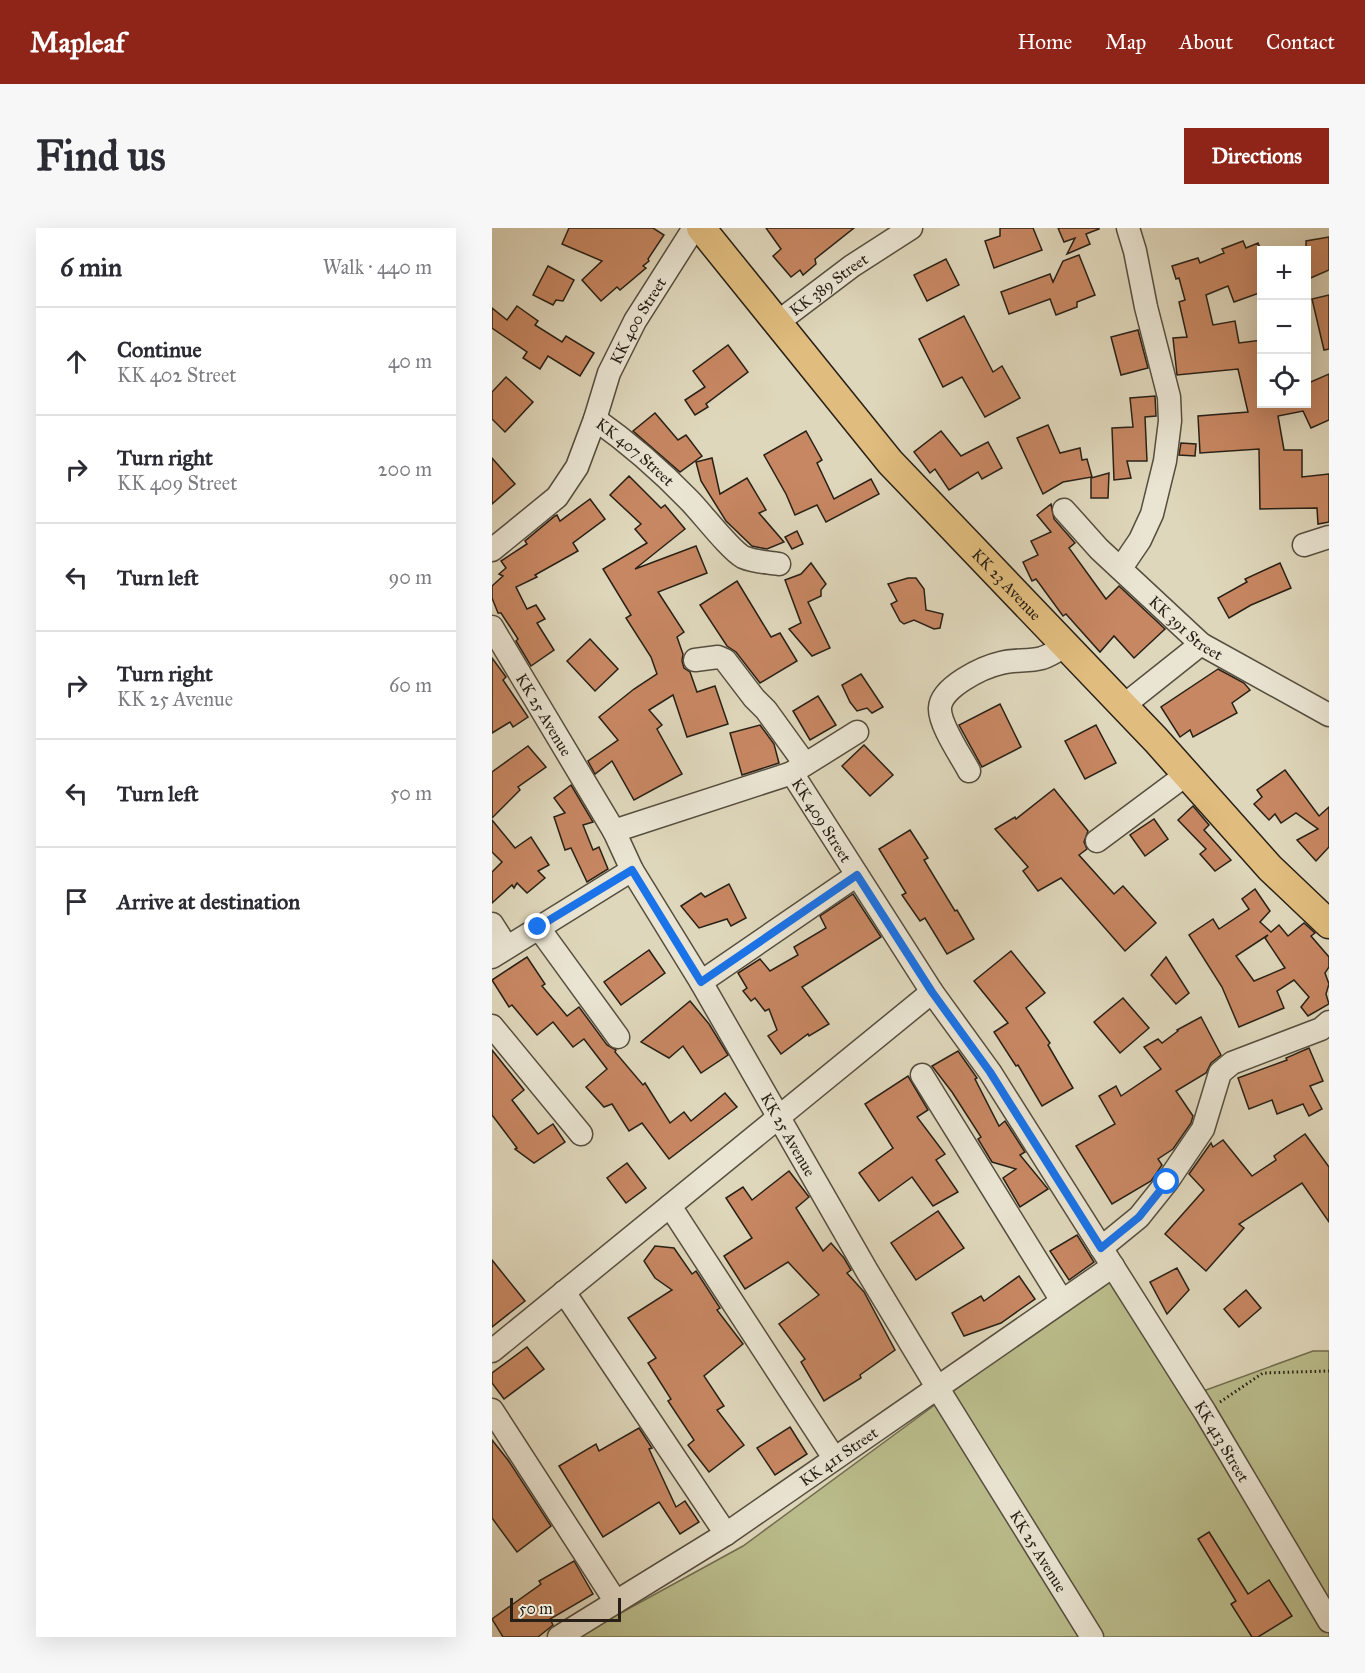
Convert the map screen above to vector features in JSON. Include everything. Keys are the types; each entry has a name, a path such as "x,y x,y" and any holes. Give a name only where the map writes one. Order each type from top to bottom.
{"main road":[{"name":"KK 23 Avenue","path":"701,228 890,462 1187,774 1270,868 1329,924"}],"street":[{"name":"KK 400 Street","path":"595,419 609,373 635,321 694,228"},
{"name":"KK 389 Street","path":"778,322 852,267 910,228"},
{"path":"1121,568 1140,540 1152,514 1165,461 1170,421 1169,397 1128,228"},
{"name":"KK 407 Street","path":"492,550 557,498 577,467 595,419 625,440 657,469 741,556 754,561 779,564"},
{"name":"KK 391 Street","path":"1064,510 1099,549 1201,644 1329,715"},
{"path":"1304,544 1329,537"},
{"name":"KK 25 Avenue","path":"492,627 614,831 632,870 701,982 937,1387 1092,1637"},
{"path":"1123,706 1201,644"},
{"path":"969,771 942,718 940,708 942,700 959,682 993,665 1040,658 1066,645"},
{"path":"695,660 718,657 725,660 766,710 798,768 856,732"},
{"name":"KK 409 Street","path":"614,831 798,768 857,875 932,992 990,1072 1107,1257"},
{"path":"1097,841 1187,774"},
{"path":"492,924 499,952 632,870"},
{"path":"701,982 857,875"},
{"path":"538,927 618,1037"},
{"path":"492,1351 932,992"},
{"name":"KK 411 Street","path":"559,1637 726,1534 1062,1301 1107,1257 1167,1182 1203,1129 1220,1073 1232,1063 1321,1029 1329,1022"},
{"path":"492,1026 581,1134"},
{"path":"922,1075 1062,1301"},
{"path":"670,1206 834,1458"},
{"name":"KK 413 Street","path":"1107,1257 1205,1412 1329,1621"},
{"path":"564,1292 726,1534"},
{"path":"492,1410 616,1602"}],"path":[{"path":"1205,1412 1263,1373 1329,1371"}],"green space":[{"path":"1114,1279 1184,1398 1313,1351 1329,1351 1329,1637 577,1637 743,1546 981,1371"}],"building":[{"path":"569,228 653,228 664,235 648,259 649,261 643,266 646,268 620,290 617,287 601,301 582,280 602,261 562,244"},
{"path":"766,228 854,228 815,259 816,264 803,275 800,270 791,277 773,256 781,249"},
{"path":"1000,228 1033,228 1042,250 994,268 985,241 1000,236"},
{"path":"1058,228 1099,229 1086,234 1090,244 1067,254 1075,238 1064,242"},
{"path":"1329,237 1329,270 1311,278 1311,246 1306,246 1306,241"},
{"path":"1243,241 1246,248 1258,243 1259,246 1257,246 1257,294 1234,302 1228,286 1206,295 1213,325 1235,321 1239,343 1257,341 1257,408 1311,408 1311,382 1329,374 1329,420 1311,428 1303,411 1278,416 1284,450 1302,450 1302,477 1329,474 1329,522 1318,524 1317,508 1260,509 1259,449 1200,453 1198,416 1248,412 1238,369 1177,375 1173,338 1187,337 1179,302 1185,300 1179,278 1176,279 1172,266 1198,258 1200,263 1224,253 1222,249"},
{"path":"1079,255 1095,295 1077,302 1077,307 1056,315 1050,299 1009,314 1001,292 1050,274 1053,282 1063,261"},
{"path":"946,259 959,285 927,301 914,275"},
{"path":"548,266 574,280 563,301 556,300 553,305 533,295"},
{"path":"1329,295 1329,349 1324,350 1312,299"},
{"path":"517,306 538,321 535,325 562,342 566,336 594,353 580,376 548,356 540,369 523,358 527,352 492,328 492,308 507,320"},
{"path":"964,316 993,372 1002,366 1020,398 985,417 962,377 943,387 919,339"},
{"path":"1138,330 1148,368 1121,375 1111,337"},
{"path":"728,345 748,372 706,404 708,407 695,415 685,400 705,387 693,371"},
{"path":"506,377 533,402 505,432 492,419 492,392"},
{"path":"1155,396 1156,416 1145,417 1147,461 1127,461 1131,478 1114,480 1112,428 1133,427 1130,398"},
{"path":"655,413 678,440 686,435 702,456 680,472 633,431"},
{"path":"1048,425 1060,453 1080,448 1082,460 1087,459 1092,477 1063,482 1043,494 1017,438"},
{"path":"806,431 822,460 817,463 834,499 871,479 879,494 826,522 817,505 795,515 764,455"},
{"path":"941,431 961,456 988,442 1002,468 982,479 978,472 949,490 935,469 930,473 914,452"},
{"path":"1181,443 1196,444 1195,456 1179,455"},
{"path":"492,458 515,484 492,504"},
{"path":"712,458 720,494 747,478 766,510 759,513 784,542 767,549 752,546 726,521 701,481 696,462"},
{"path":"1109,473 1108,498 1091,498 1091,478"},
{"path":"629,476 661,508 665,505 685,529 635,569 696,546 707,573 658,592 684,632 677,637 683,654 684,668 690,672 697,692 715,686 728,724 687,737 673,695 649,710 662,725 657,729 682,774 634,800 612,761 595,774 588,761 618,740 599,717 657,674 651,657 626,618 631,615 603,569 647,543 635,529 641,524 610,495"},
{"path":"590,499 605,519 573,543 578,551 535,575 537,577 516,587 527,609 536,605 545,619 537,623 554,650 531,666 516,641 518,639 501,613 498,613 492,598 492,586 503,576 499,574 506,568 501,561 527,544 525,541 555,516 557,515 560,521"},
{"path":"1051,504 1054,519 1075,543 1069,548 1106,599 1119,586 1165,629 1134,658 1114,636 1100,652 1066,614 1063,616 1036,579 1032,581 1023,562 1038,555 1031,541 1051,532 1037,515"},
{"path":"797,531 803,544 792,549 785,537"},
{"path":"811,563 826,584 821,590 821,596 808,602 830,648 812,656 789,629 801,623 785,580 801,574"},
{"path":"1280,563 1291,588 1251,605 1229,618 1218,598 1247,582 1245,579"},
{"path":"916,578 924,589 926,610 943,614 940,628 934,629 914,620 904,624 900,621 891,604 897,601 888,584"},
{"path":"737,581 771,637 780,633 797,661 760,683 736,652 727,646 700,605"},
{"path":"590,639 618,669 595,691 567,661"},
{"path":"492,658 506,677 503,680 528,717 513,727 510,722 492,733"},
{"path":"1218,669 1244,683 1250,690 1232,703 1237,713 1193,737 1190,730 1180,737 1161,707"},
{"path":"861,674 883,707 872,713 867,708 857,711 842,685"},
{"path":"818,696 836,725 810,740 793,711"},
{"path":"1000,704 1021,747 982,767 959,725"},
{"path":"760,725 774,744 779,763 742,775 730,733"},
{"path":"1096,725 1116,763 1085,779 1065,741"},
{"path":"864,745 893,775 870,796 842,766"},
{"path":"528,746 546,767 518,787 520,790 492,818 492,772"},
{"path":"1285,770 1319,816 1329,807 1329,847 1316,861 1297,840 1318,829 1296,813 1281,823 1275,814 1269,820 1254,804 1262,797 1257,790"},
{"path":"571,785 593,822 583,825 593,850 599,847 608,869 587,882 571,848 565,850 554,817 565,813 554,798"},
{"path":"1054,789 1088,831 1084,842 1087,849 1079,855 1114,894 1123,886 1156,923 1125,951 1061,878 1038,891 1023,871 1028,867 995,829 1015,817 1016,819"},
{"path":"1193,806 1209,825 1204,830 1231,860 1215,871 1200,854 1206,849 1178,820"},
{"path":"1154,819 1168,839 1145,856 1130,835"},
{"path":"492,820 515,848 531,837 549,865 538,871 545,878 527,893 517,883 514,888 512,885 492,903 492,872 502,862 492,852"},
{"path":"910,830 928,858 924,860 974,939 947,954 925,918 920,921 902,895 906,893 879,849"},
{"path":"729,884 746,918 731,926 727,919 699,928 681,906 701,893 705,897"},
{"path":"1255,889 1270,911 1260,922 1271,932 1279,925 1288,936 1304,923 1315,933 1311,936 1329,957 1329,967 1325,973 1329,984 1326,994 1329,1004 1308,1016 1301,1007 1309,997 1294,980 1277,991 1284,1008 1239,1027 1222,987 1189,935 1213,919 1219,929 1249,909 1242,899","holes":["1268,935 1265,938 1285,968 1254,981 1236,956"]},
{"path":"853,894 881,937 802,987 829,1024 809,1036 808,1034 781,1054 768,1036 777,1030 769,1009 765,1011 755,998 751,1001 743,991 747,988 738,973 760,959 770,971 798,955 794,947 826,928 820,916"},
{"path":"649,950 665,973 621,1005 604,982"},
{"path":"1011,951 1045,993 1026,1008 1050,1043 1048,1045 1073,1088 1042,1106 1018,1065 1016,1066 994,1032 1008,1023 974,981"},
{"path":"527,957 545,984 542,986 567,1016 579,1007 607,1045 616,1050 615,1052 643,1085 645,1083 670,1123 684,1112 691,1121 725,1093 737,1107 669,1159 642,1123 629,1131 612,1104 604,1107 586,1087 607,1069 584,1039 573,1047 553,1022 537,1035 512,1005 509,1007 492,980"},
{"path":"1166,957 1189,993 1176,1004 1151,975"},
{"path":"1123,998 1149,1028 1120,1053 1094,1022"},
{"path":"690,1001 709,1024 728,1055 701,1073 683,1046 669,1058 641,1042"},
{"path":"1201,1017 1221,1055 1211,1063 1206,1073 1176,1091 1193,1116 1191,1123 1173,1149 1158,1159 1162,1165 1151,1181 1112,1204 1076,1146 1115,1124 1099,1096 1116,1086 1121,1096 1161,1069 1144,1047 1158,1039 1162,1043 1177,1030"},
{"path":"1309,1048 1323,1081 1310,1086 1322,1109 1309,1116 1303,1104 1277,1114 1272,1100 1249,1109 1238,1078 1287,1060 1286,1058"},
{"path":"492,1050 524,1090 512,1100 538,1134 553,1124 565,1142 534,1163 515,1149 517,1148 492,1115"},
{"path":"958,1051 977,1078 975,1079 999,1126 1005,1121 1025,1152 1020,1155 1048,1189 1020,1207 1003,1178 1016,1169 992,1162 978,1139 981,1137 932,1066"},
{"path":"908,1076 928,1110 917,1117 945,1154 936,1160 958,1192 933,1206 912,1177 879,1201 859,1173 893,1148 865,1104"},
{"path":"1305,1134 1329,1167 1329,1222 1302,1183 1239,1224 1244,1228 1206,1271 1165,1234 1204,1190 1189,1174 1211,1143 1213,1147 1223,1140 1252,1176 1276,1160 1274,1156"},
{"path":"627,1163 646,1188 626,1203 607,1178"},
{"path":"789,1171 809,1197 796,1208 823,1251 831,1243 844,1258 851,1270 847,1273 864,1292 895,1350 860,1375 861,1378 824,1401 801,1362 805,1359 779,1324 819,1295 788,1262 745,1289 724,1256 752,1238 726,1198 743,1187 752,1200"},
{"path":"938,1211 964,1248 916,1280 891,1243"},
{"path":"1077,1235 1094,1262 1069,1280 1050,1251"},
{"path":"655,1246 674,1248 692,1274 696,1271 720,1308 717,1310 743,1344 704,1376 724,1406 717,1410 744,1445 709,1472 688,1445 694,1440 668,1401 671,1399 648,1363 656,1358 628,1318 672,1290 655,1278 644,1261"},
{"path":"492,1260 525,1301 492,1327"},
{"path":"1177,1268 1189,1290 1167,1314 1150,1282"},
{"path":"1019,1276 1035,1299 1001,1323 964,1336 952,1313 981,1296 984,1301"},
{"path":"1246,1290 1261,1308 1239,1327 1224,1309"},
{"path":"527,1347 544,1369 504,1399 492,1383 492,1373"},
{"path":"790,1427 807,1454 775,1475 757,1448"},
{"path":"639,1428 652,1448 649,1449 676,1507 685,1501 699,1522 680,1534 659,1502 603,1537 559,1466 596,1444 599,1451"},
{"path":"492,1440 508,1460 551,1526 517,1552 492,1518"},
{"path":"1209,1532 1248,1594 1269,1580 1292,1616 1258,1637 1252,1637 1231,1604 1236,1601 1198,1539"},
{"path":"574,1561 593,1594 550,1619 553,1625 538,1637 503,1637 492,1619 541,1584 539,1581"}],"route":[{"path":"538,927 632,870 701,982 857,875 932,992 990,1072 1101,1248 1139,1217 1167,1182"}]}
